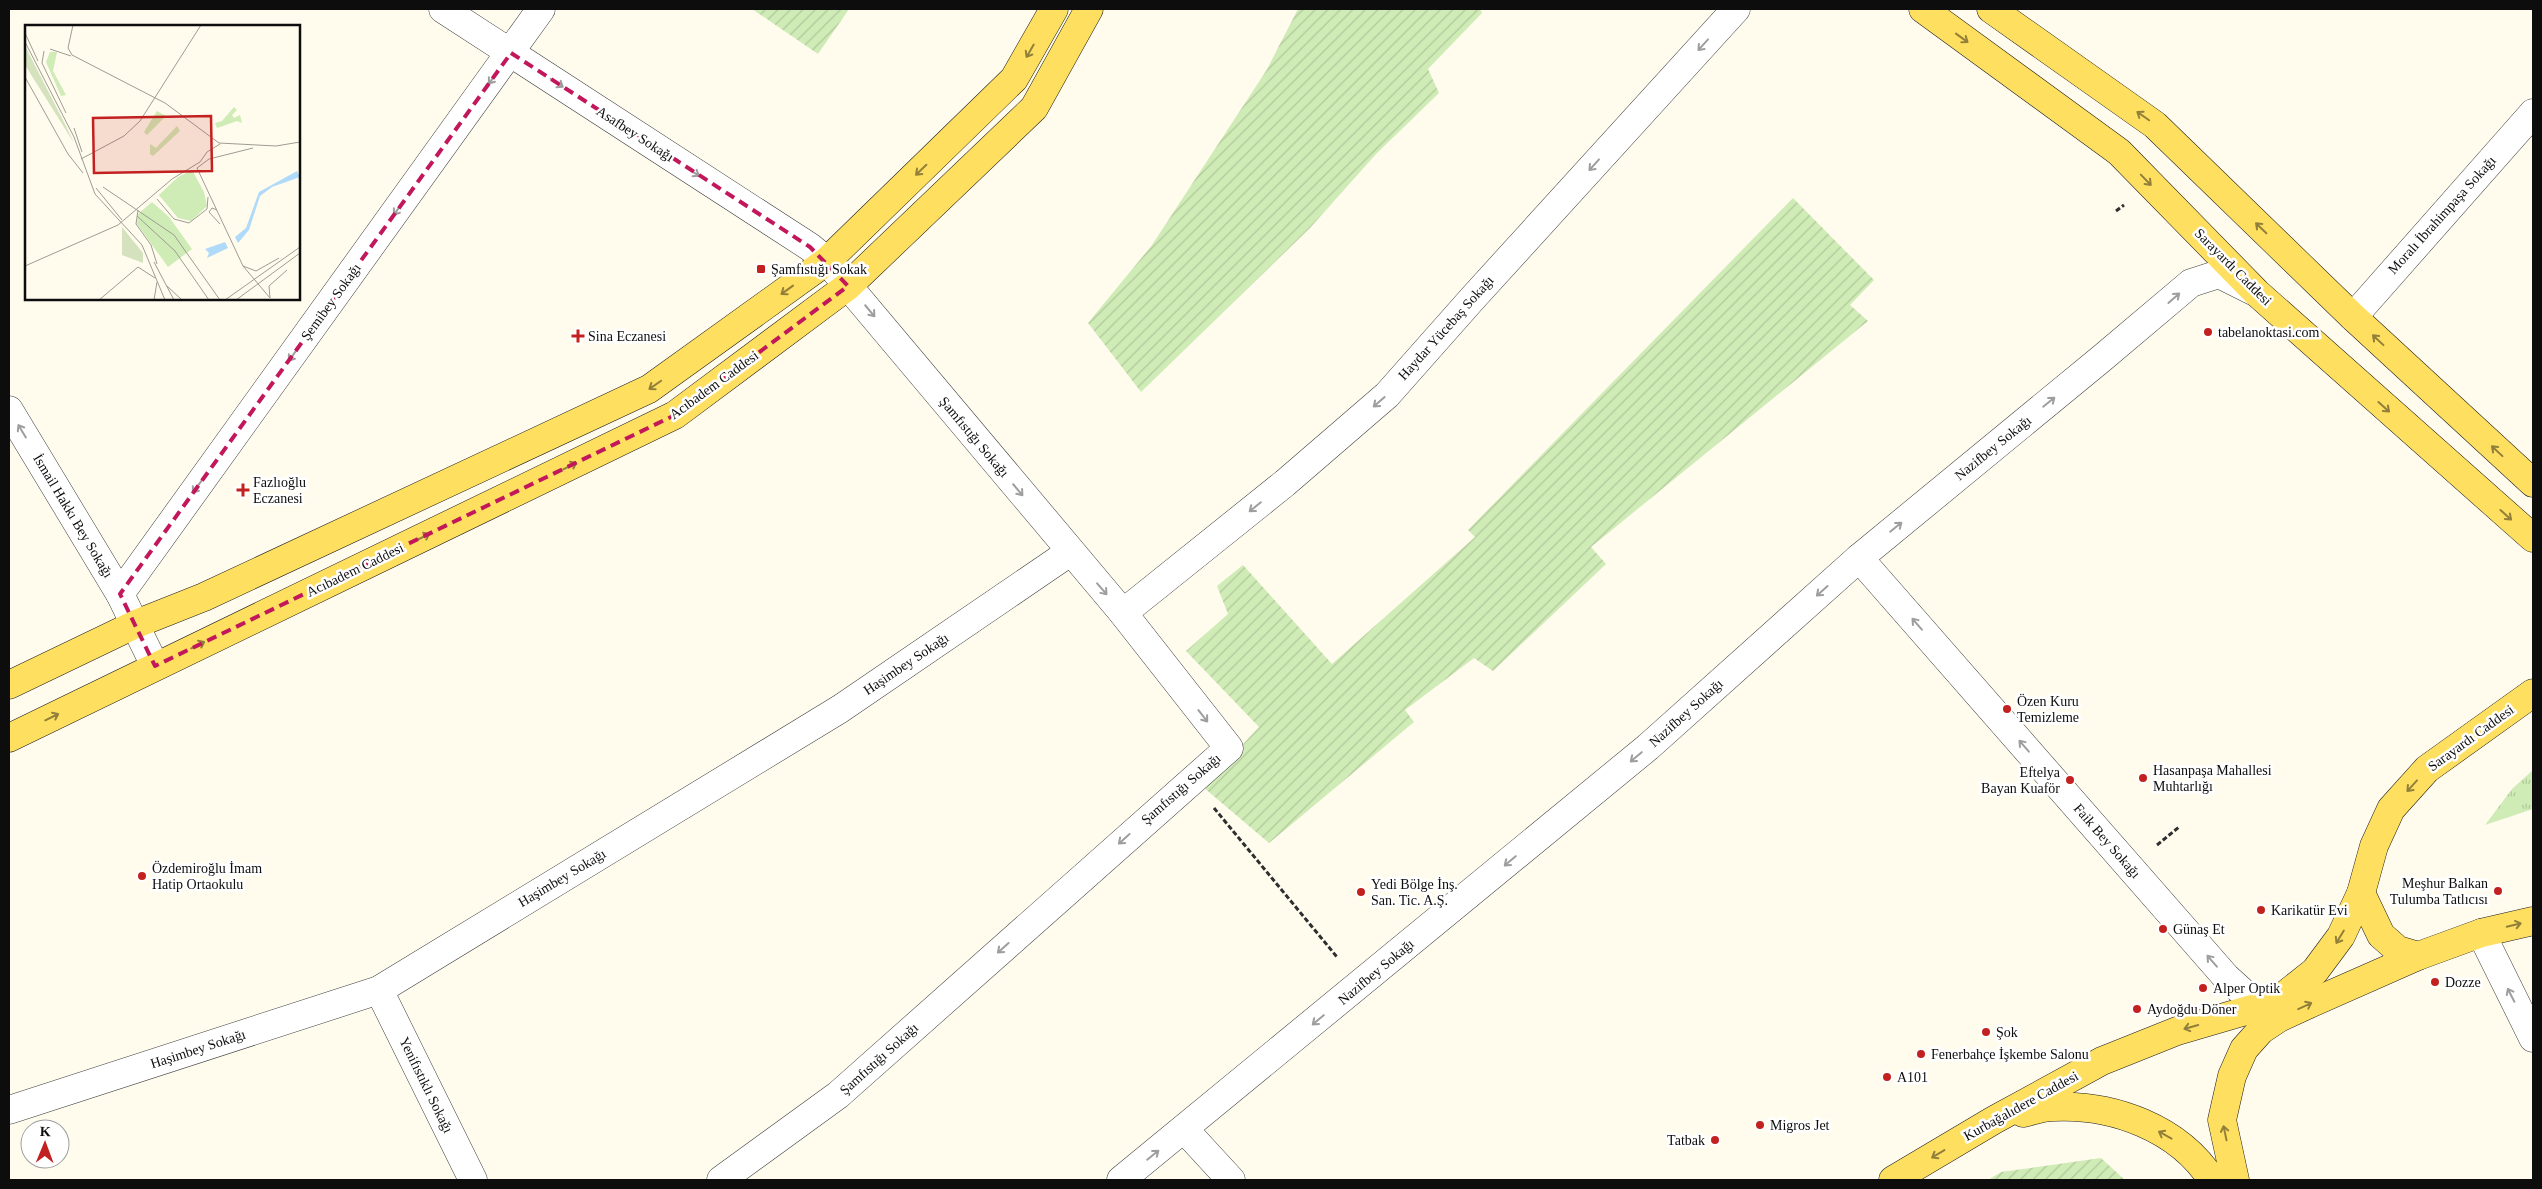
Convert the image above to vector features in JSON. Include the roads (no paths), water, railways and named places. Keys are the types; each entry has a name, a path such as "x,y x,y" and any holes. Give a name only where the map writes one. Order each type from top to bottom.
{"main road":[{"path":"9,685 136,624 204,597 649,389 826,261 1014,79 1054,9"},
{"name":"Acıbadem Caddesi","path":"9,738 675,415 848,286 1034,108 1089,9"},
{"name":"Sarayardı Caddesi","path":"1923,9 2118,152 2256,293 2533,538"},
{"path":"1991,9 2155,125 2353,317 2532,480"},
{"name":"Sarayardı Caddesi","path":"2361,893 2374,846 2391,809 2427,769 2533,693"},
{"path":"2361,893 2381,935 2398,950 2418,956"},
{"name":"Kurbağalıdere Caddesi","path":"1893,1180 1994,1120 2102,1061 2177,1031 2259,1007 2286,994 2315,971 2341,936 2361,893"},
{"path":"2235,1180 2222,1120 2232,1076 2244,1049 2261,1030 2279,1018 2418,956 2481,933 2533,920"},
{"path":"1994,1120 2051,1107 2082,1107 2122,1114 2178,1142 2202,1164 2212,1180"}],"street":[{"name":"Asafbey Sokağı","path":"443,9 810,247 826,261"},
{"name":"Şemibey Sokağı","path":"120,594 540,9"},
{"name":"Haydar Yücebaş Sokağı","path":"1123,613 1285,483 1387,396 1472,299 1736,9"},
{"name":"Moralı İbrahimpaşa Sokağı","path":"2353,317 2533,113"},
{"name":"Şamfıstığı Sokağı","path":"720,1180 838,1095 1228,748 1123,613 826,261"},
{"name":"Nazifbey Sokağı","path":"1121,1180 1648,747 1859,558 2102,360 2191,283 2219,274 2256,293"},
{"name":"İsmail Hakkı Bey Sokağı","path":"9,410 120,594 136,624"},
{"name":"Haşimbey Sokağı","path":"9,1110 379,990 840,709 1070,552"},
{"name":"Faik Bey Sokağı","path":"1859,558 2219,970 2259,1007"},
{"path":"136,624 155,666"},
{"path":"2481,933 2533,1038"},
{"name":"Yenifıstıklı Sokağı","path":"379,990 473,1180"},
{"path":"1184,1129 1231,1180"}],"place":[{"name":"Şamfıstığı Sokak","path":"761,269"},
{"name":"tabelanoktasi.com","path":"2208,332"},
{"name":"Sina Eczanesi","path":"578,336"},
{"name":"Fazlıoğlu Eczanesi","path":"243,490"},
{"name":"Özen Kuru Temizleme","path":"2007,709"},
{"name":"Hasanpaşa Mahallesi Muhtarlığı","path":"2143,778"},
{"name":"Eftelya Bayan Kuaför","path":"2070,780"},
{"name":"Özdemiroğlu İmam Hatip Ortaokulu","path":"142,876"},
{"name":"Meşhur Balkan Tulumba Tatlıcısı","path":"2498,891"},
{"name":"Yedi Bölge İnş. San. Tic. A.Ş.","path":"1361,892"},
{"name":"Karikatür Evi","path":"2261,910"},
{"name":"Günaş Et","path":"2163,929"},
{"name":"Dozze","path":"2435,982"},
{"name":"Alper Optik","path":"2203,988"},
{"name":"Aydoğdu Döner","path":"2137,1009"},
{"name":"Şok","path":"1986,1032"},
{"name":"Fenerbahçe İşkembe Salonu","path":"1921,1054"},
{"name":"A101","path":"1887,1077"},
{"name":"Migros Jet","path":"1760,1125"},
{"name":"Tatbak","path":"1715,1140"}]}
